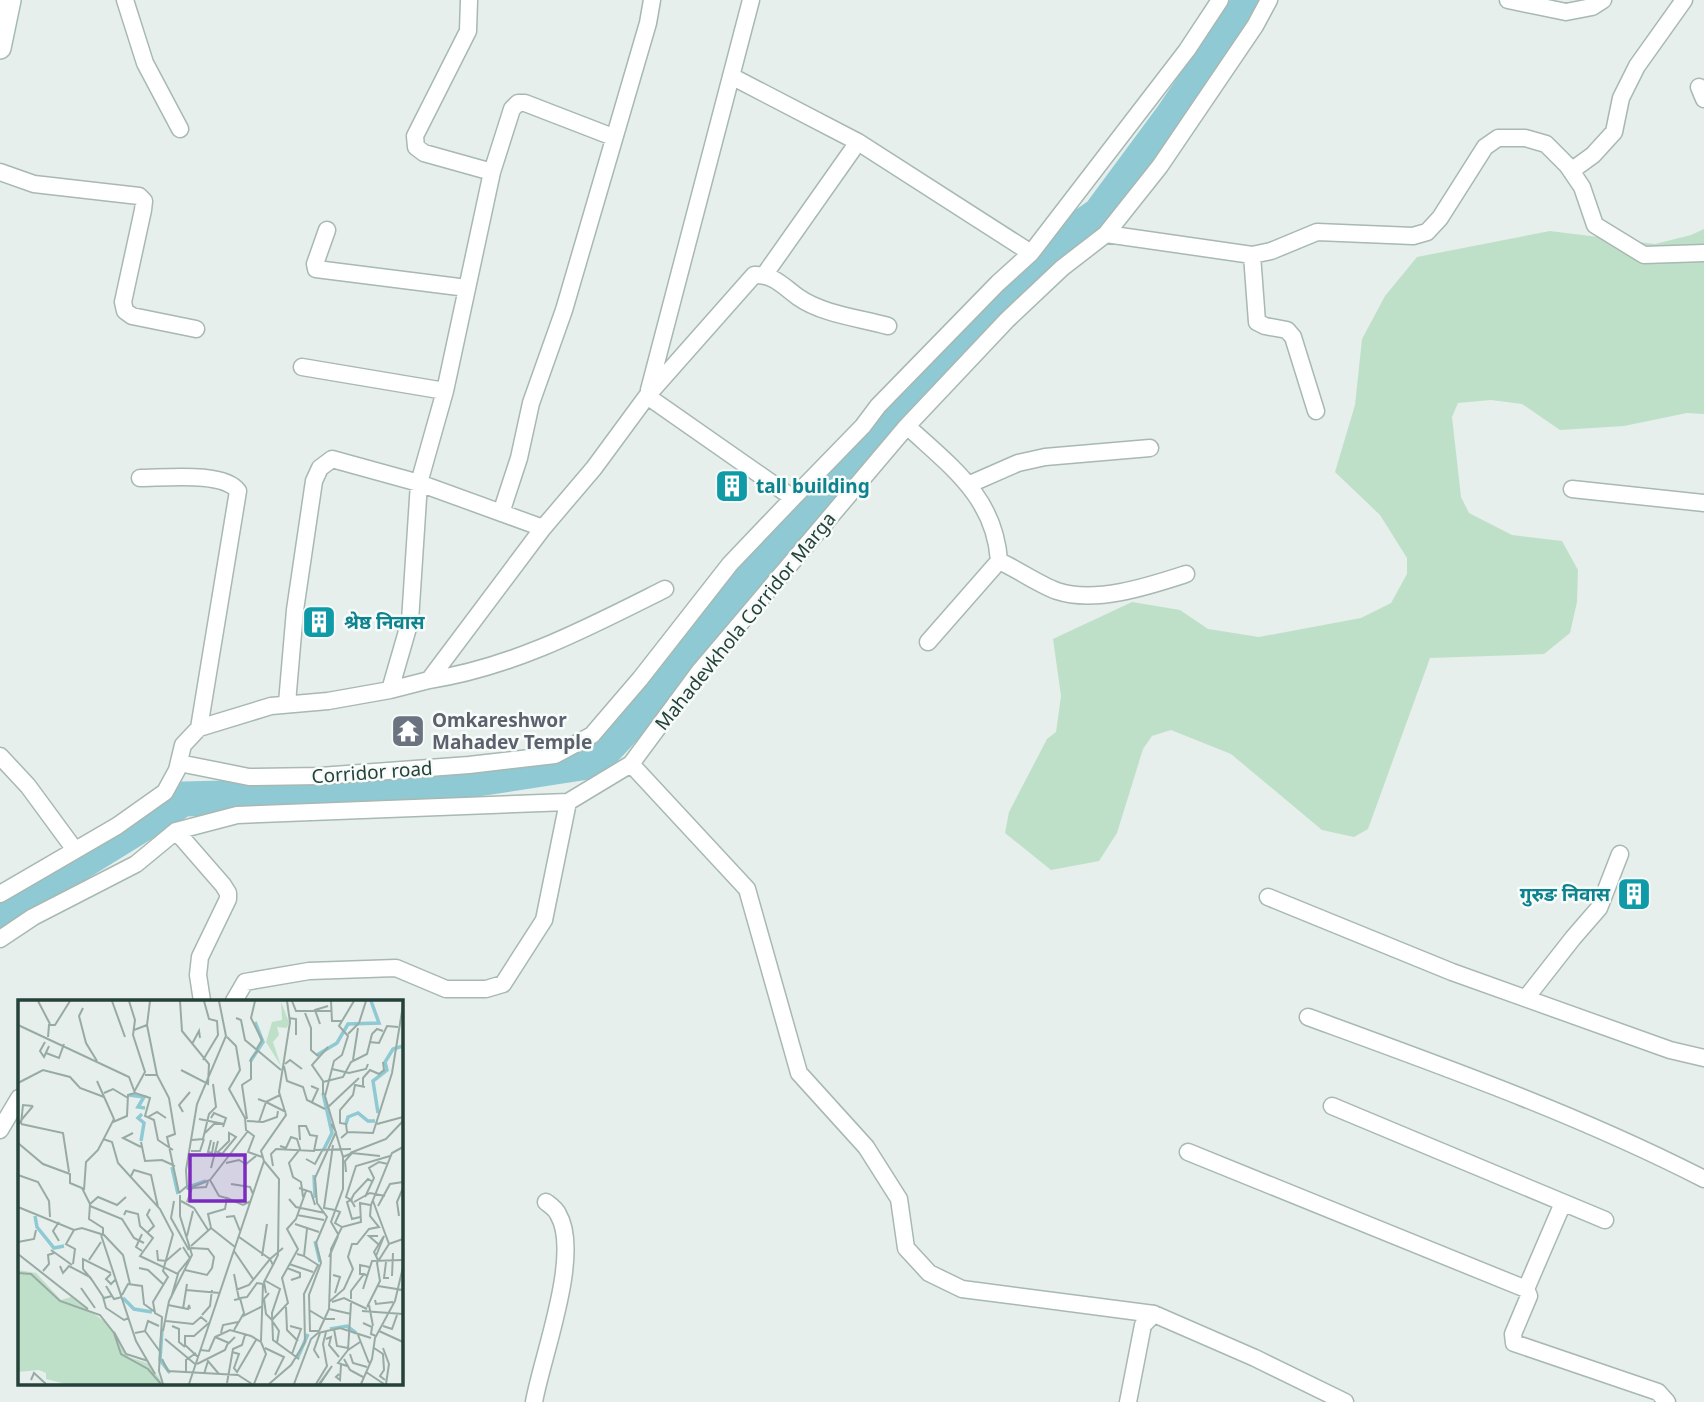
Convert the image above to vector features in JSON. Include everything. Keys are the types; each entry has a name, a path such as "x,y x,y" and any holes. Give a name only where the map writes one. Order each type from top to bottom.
{"street":[{"path":"0,48 10,0"},
{"path":"125,0 145,63 180,129"},
{"path":"469,0 468,31 415,136 416,147 425,153 492,172"},
{"path":"501,513 519,458 531,403 564,310 648,23 652,0"},
{"path":"647,396 751,0"},
{"name":"Corridor road","path":"179,763 249,777 320,776 469,765 555,755 592,735 640,679 730,564 863,426 878,406 998,283 1031,253 1187,50 1220,0"},
{"name":"Mahadevkhola Corridor Marga","path":"0,939 33,916 136,864 176,831 237,815 568,802 631,764 699,672 907,426 1007,320 1062,268 1106,234 1160,166 1255,26 1269,0"},
{"path":"1508,0 1566,12 1592,7 1603,0"},
{"path":"1571,171 1593,155 1614,132 1621,98 1637,66 1684,0"},
{"path":"731,76 858,142 1031,253"},
{"path":"390,690 410,621 419,483 445,391 492,172 512,109 518,103 525,103 613,137"},
{"path":"1106,234 1252,255 1271,251 1317,232 1413,236 1427,232 1440,218 1485,147 1498,138 1525,138 1546,144 1571,171 1582,187 1595,225 1644,255 1704,253"},
{"path":"765,274 858,142"},
{"path":"0,172 34,184 139,196 144,201 143,211 123,302 125,311 132,316 196,329"},
{"path":"327,230 315,264 316,269 467,288"},
{"path":"1252,255 1257,322 1287,330 1293,337 1316,411"},
{"path":"429,680 543,528 594,468 647,396 754,275 765,274 772,277 800,299 816,306 888,326"},
{"path":"302,367 445,391"},
{"path":"647,396 793,498"},
{"path":"907,426 970,484 985,509 998,545 999,561 929,642"},
{"path":"970,484 1018,463 1045,457 1150,448"},
{"path":"287,703 295,610 314,481 320,468 332,459 419,483 543,528"},
{"path":"140,478 213,478 233,484 238,491 199,728"},
{"path":"1572,489 1704,503"},
{"path":"999,561 1058,591 1078,594 1110,593 1146,587 1186,574"},
{"path":"0,894 117,826 165,793 179,763 183,745 199,728 271,706 328,701 467,674 567,638 666,589"},
{"path":"0,756 28,786 75,850"},
{"path":"631,764 747,889 799,1073 866,1147 899,1199 906,1248 929,1273 962,1289 1154,1314 1255,1358 1345,1402"},
{"path":"235,1000 245,982 309,971 396,968 446,989 486,989 503,984 544,920 568,802"},
{"path":"176,831 228,893 228,899 200,957 198,975 202,1000"},
{"path":"1525,998 1600,908 1620,853"},
{"path":"1268,897 1452,972 1670,1049 1704,1058"},
{"path":"1308,1017 1457,1071 1643,1147 1704,1179"},
{"path":"0,1130 18,1100"},
{"path":"1332,1106 1605,1220"},
{"path":"1188,1152 1526,1289 1529,1296 1513,1334 1514,1343 1658,1392 1667,1402"},
{"path":"534,1402 560,1296 565,1261 563,1230 558,1213 546,1202"},
{"path":"1526,1289 1563,1203"},
{"path":"1128,1402 1143,1325 1154,1314"}],"green space":[{"path":"1704,229 1704,414 1687,413 1624,426 1560,430 1522,404 1491,400 1458,403 1452,417 1461,497 1469,513 1512,535 1562,541 1578,570 1577,602 1570,633 1544,654 1430,658 1368,829 1354,837 1322,830 1231,754 1171,730 1152,736 1143,749 1117,833 1099,861 1051,870 1005,833 1009,812 1047,739 1056,732 1061,696 1053,639 1132,602 1180,610 1208,629 1259,637 1361,618 1391,603 1407,574 1407,558 1380,515 1335,472 1355,405 1362,339 1385,296 1417,257 1550,231 1655,244"}],"waterway":[{"path":"0,912 183,799 311,796 451,783 594,761 687,661 729,597 811,502 1066,238 1100,214 1171,118 1251,0"}],"place":[{"name":"tall building","path":"732,486"},
{"name":"श्रेष्ठ निवास","path":"319,622"},
{"name":"Omkareshwor Mahadev Temple","path":"408,731"},
{"name":"गुरुङ निवास","path":"1634,894"}]}
